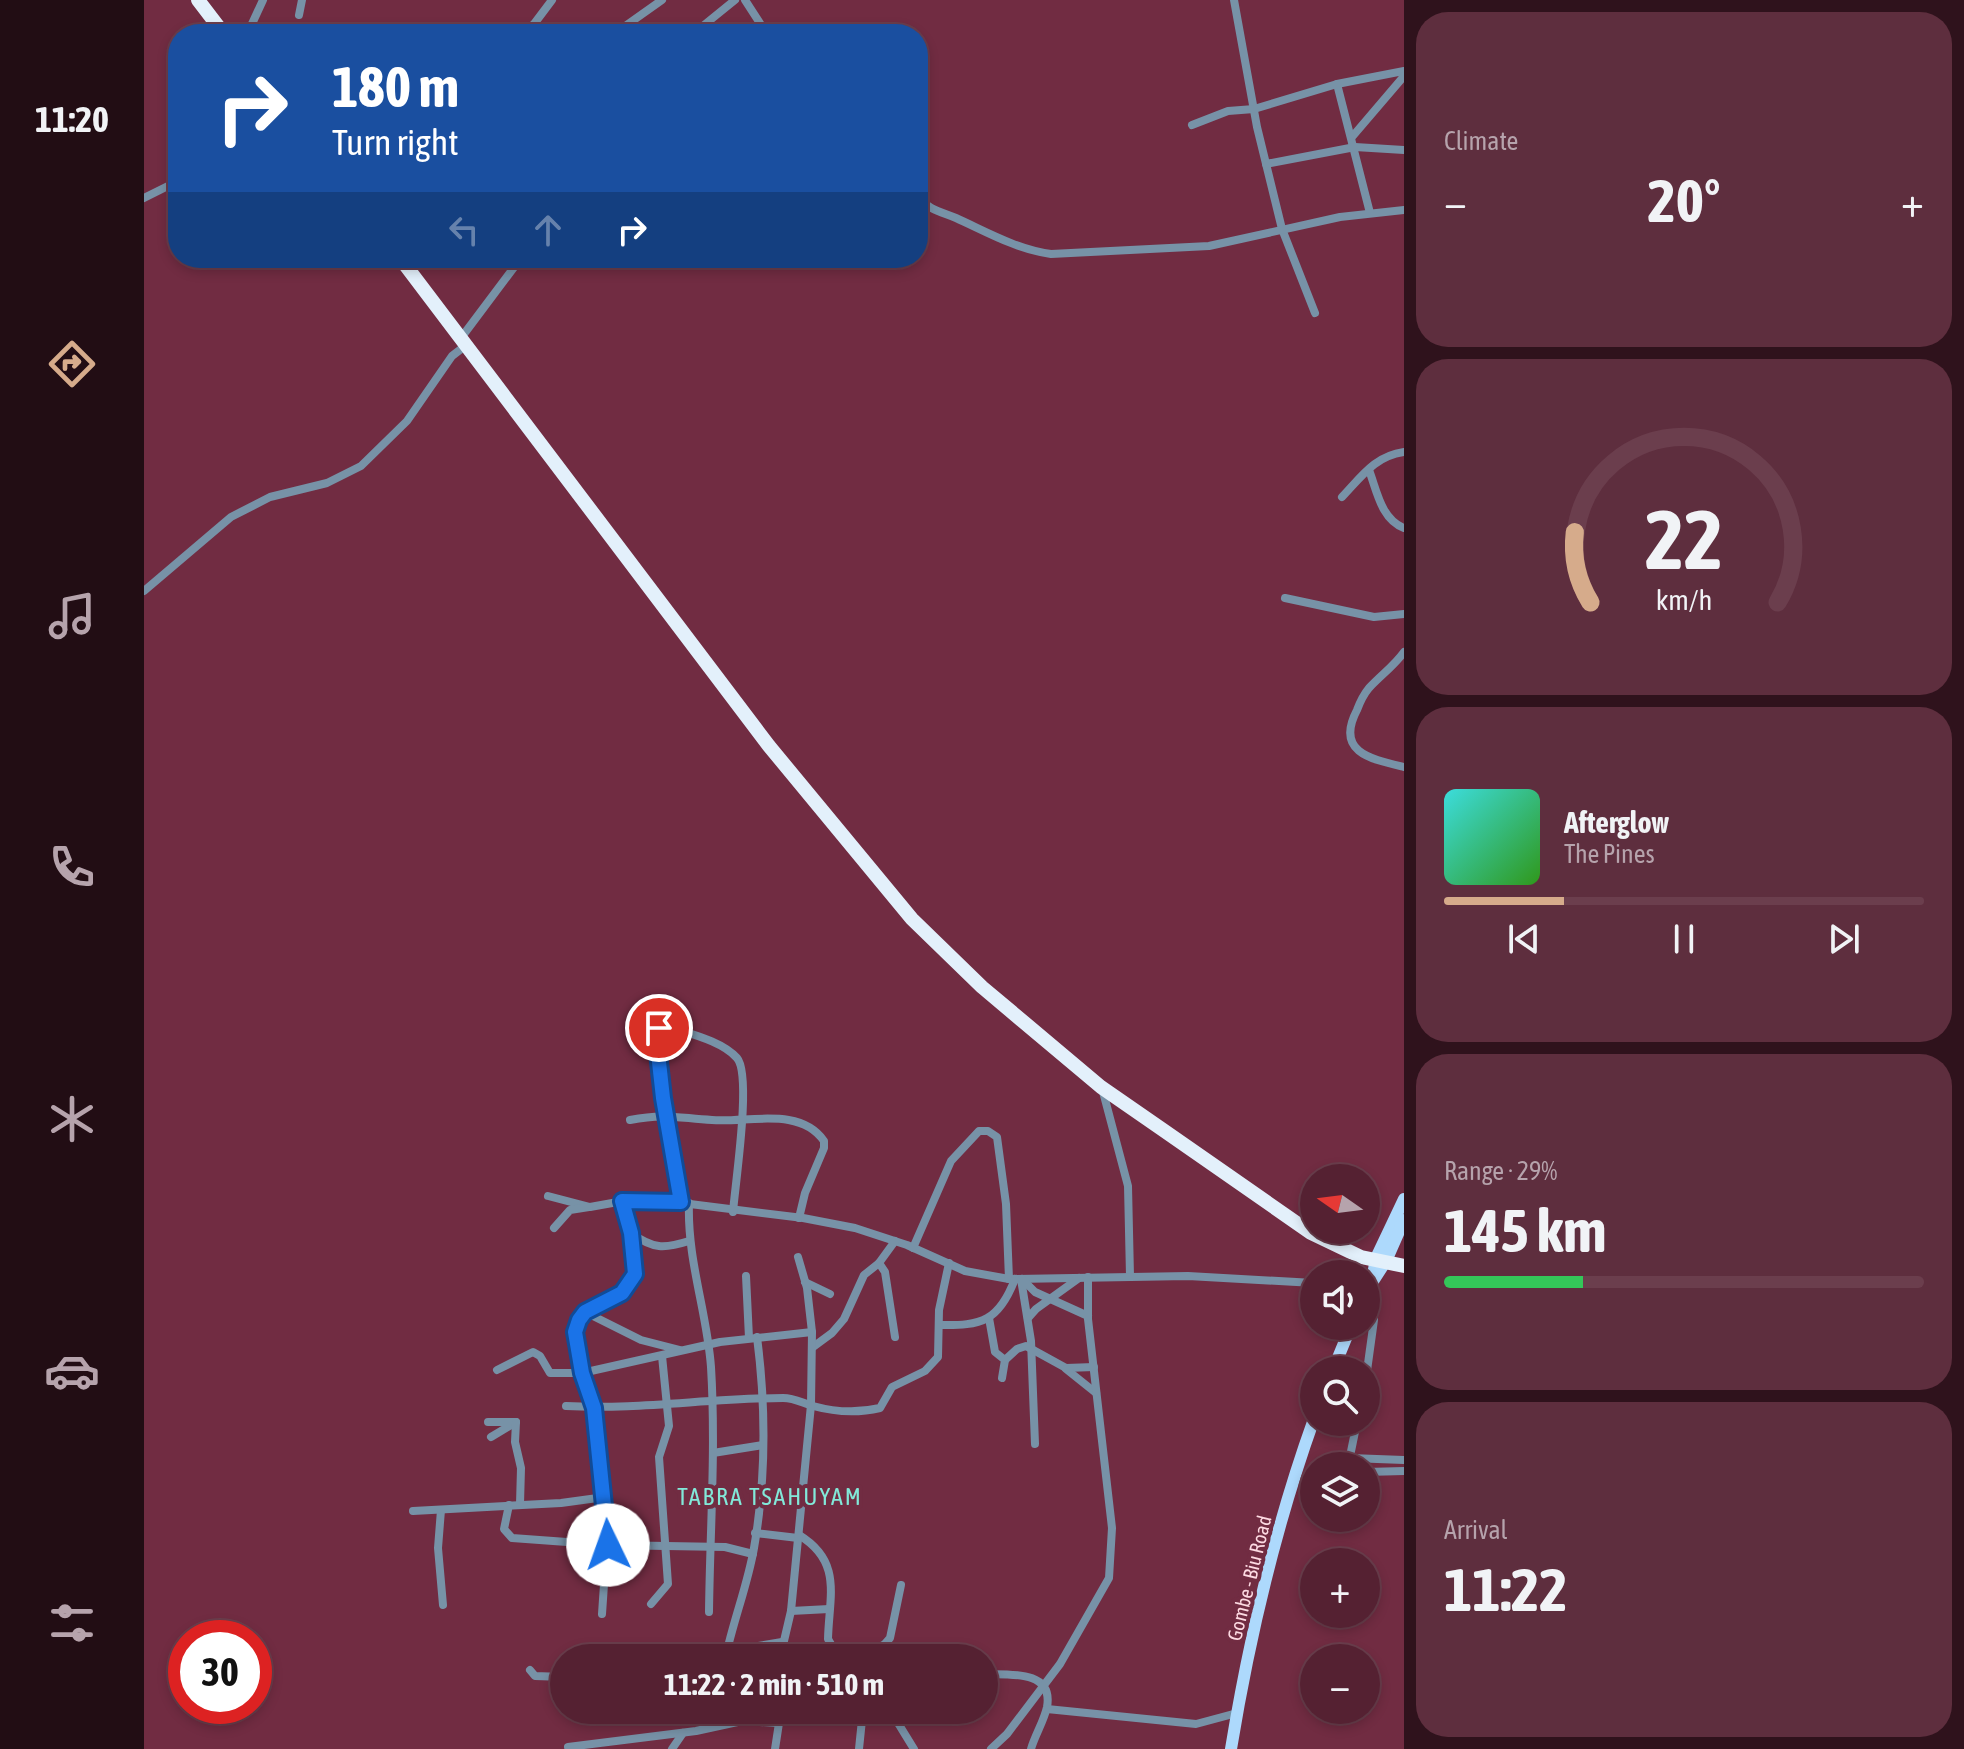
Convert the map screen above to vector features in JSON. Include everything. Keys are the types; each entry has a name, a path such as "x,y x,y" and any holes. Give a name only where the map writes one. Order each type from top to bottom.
{"highway":[{"path":"198,0 216,24"},
{"path":"408,268 769,746 912,919 982,987 1101,1087 1311,1233 1361,1257 1404,1266"}],"main road":[{"path":"1381,1260 1404,1199"},
{"path":"1381,1260 1404,1220"},
{"name":"Gombe - Biu Road","path":"1231,1749 1296,1470 1308,1436"}],"street":[{"path":"252,24 263,0"},
{"path":"299,15 302,0"},
{"path":"534,24 552,0"},
{"path":"628,24 662,0"},
{"path":"705,24 735,0"},
{"path":"745,0 761,24"},
{"path":"1234,0 1254,109 1282,229 1315,313"},
{"path":"1192,125 1228,111 1254,109 1337,84 1404,73"},
{"path":"1352,137 1404,73"},
{"path":"1337,84 1370,213"},
{"path":"1266,164 1355,147 1404,150"},
{"path":"144,198 168,186"},
{"path":"928,207 954,217 975,230 1051,254 1209,246 1282,229 1404,210"},
{"path":"144,591 231,517 270,497 327,483 361,466 407,421 514,268"},
{"path":"1342,497 1386,455 1404,452"},
{"path":"1369,470 1386,515 1392,523 1404,528"},
{"path":"1285,598 1374,617 1404,614"},
{"path":"1404,652 1367,691 1349,729 1351,741 1366,756 1404,767"},
{"path":"709,1612 713,1453 709,1345 689,1241 685,1202 665,1114 656,1035 664,1025 720,1047 737,1059 744,1080 733,1212"},
{"path":"1101,1087 1128,1186 1130,1276"},
{"path":"630,1120 665,1114 741,1121 773,1117 819,1133 824,1141 799,1218"},
{"path":"913,1248 951,1161 979,1131 988,1131 997,1137 1015,1279 1028,1318 1035,1444"},
{"path":"548,1196 590,1207"},
{"path":"554,1228 570,1210 622,1201 685,1202 733,1212 799,1218 855,1228 987,1277 1130,1276 1300,1281"},
{"path":"602,1614 601,1592 608,1545 605,1497 594,1408 582,1373 575,1332 585,1312 622,1293 635,1274 631,1233 622,1201"},
{"path":"631,1233 656,1248 666,1249 689,1241"},
{"path":"813,1347 844,1319 864,1275 879,1263 895,1241"},
{"path":"773,1644 782,1642 791,1611 811,1405 812,1332 798,1257"},
{"path":"879,1263 885,1272 895,1337"},
{"path":"566,1406 594,1408 712,1399 797,1399 811,1405 865,1412 880,1408 892,1387 925,1371 938,1357 939,1325 949,1263"},
{"path":"733,1644 753,1554 763,1445 764,1400 746,1276"},
{"path":"1028,1318 1084,1277"},
{"path":"991,1749 1007,1734 1060,1664 1109,1578 1112,1528 1084,1277"},
{"path":"1015,1279 1035,1292 1088,1316"},
{"path":"939,1325 962,1326 989,1318 1003,1304 1015,1279"},
{"path":"805,1282 830,1294"},
{"path":"585,1312 641,1340 681,1350"},
{"path":"989,1318 995,1352 1005,1360"},
{"path":"497,1370 533,1352 540,1356 550,1373 582,1373 709,1345 812,1332"},
{"path":"1002,1378 1005,1360 1017,1349 1031,1347 1066,1368 1097,1394"},
{"path":"651,1604 668,1584 659,1457 669,1426 662,1356"},
{"path":"1066,1368 1094,1367"},
{"path":"488,1422 516,1422"},
{"path":"516,1422 515,1442 521,1468 520,1504"},
{"path":"491,1437 516,1422"},
{"path":"713,1453 763,1445"},
{"path":"1380,1461 1404,1460"},
{"path":"1380,1472 1404,1471"},
{"path":"413,1511 605,1497"},
{"path":"509,1505 504,1529 512,1538 608,1545 725,1547 753,1554"},
{"path":"441,1510 438,1548 443,1605"},
{"path":"755,1533 798,1537 816,1547 833,1584 829,1609 828,1639 831,1644"},
{"path":"886,1644 890,1638 901,1585"},
{"path":"791,1611 829,1609"},
{"path":"530,1670 535,1676 550,1677"},
{"path":"998,1674 1025,1674 1042,1686 1047,1709 1031,1749"},
{"path":"1047,1709 1196,1724 1237,1713"},
{"path":"568,1747 683,1733 727,1724"},
{"path":"775,1749 778,1724"},
{"path":"859,1749 862,1724"},
{"path":"899,1724 914,1749"},
{"path":"672,1749 683,1733"}],"district":[{"name":"TABRA TSAHUYAM","path":"770,1496"}],"route":[{"path":"608,1545 594,1408 582,1373 575,1332 585,1312 622,1293 635,1274 631,1233 622,1201 681,1202 663,1098 656,1035 659,1028"}]}
